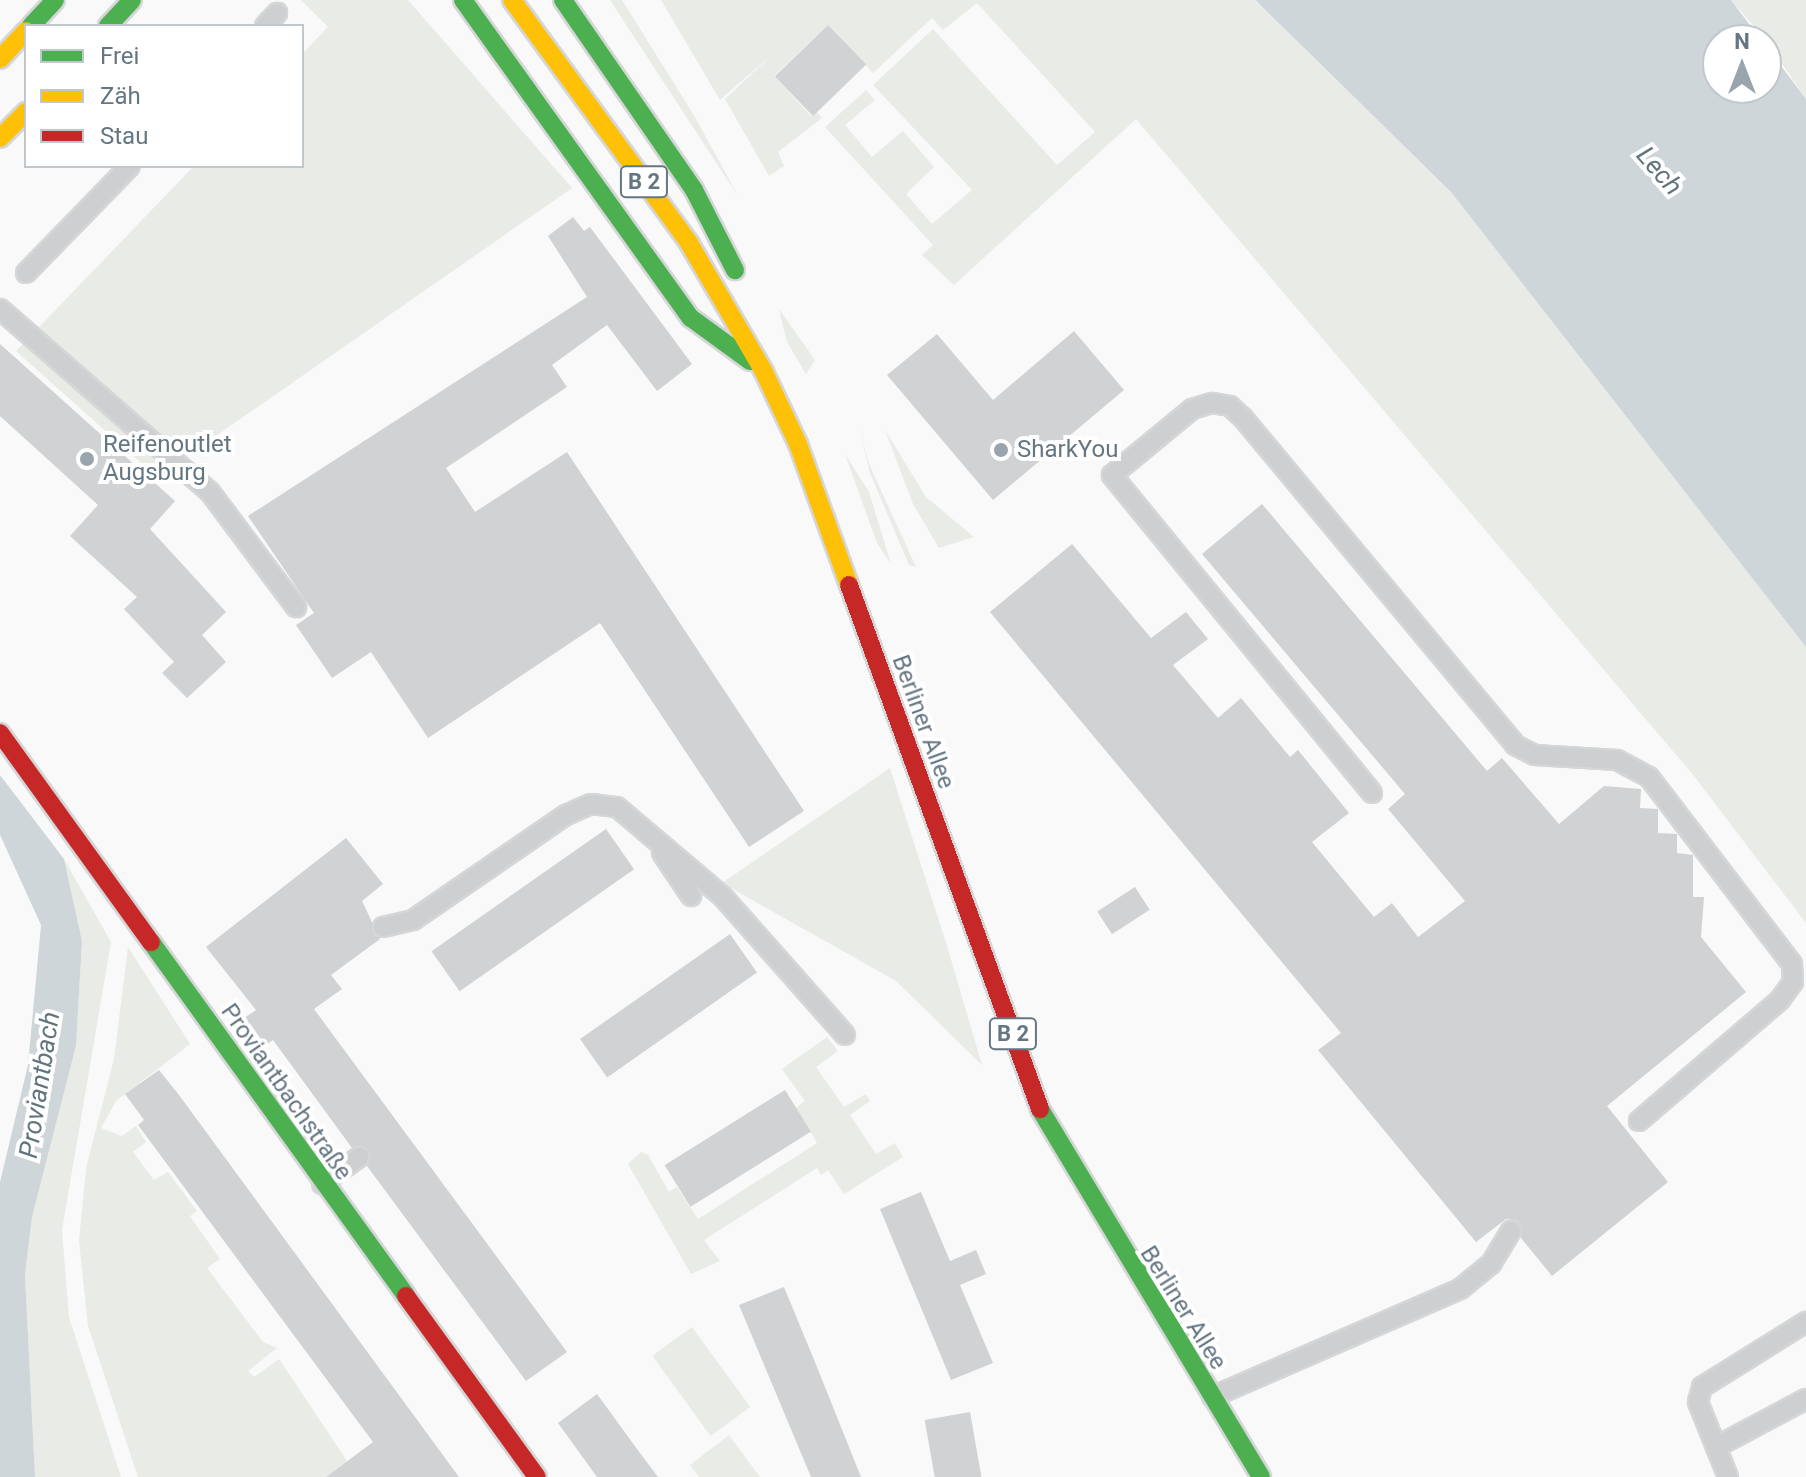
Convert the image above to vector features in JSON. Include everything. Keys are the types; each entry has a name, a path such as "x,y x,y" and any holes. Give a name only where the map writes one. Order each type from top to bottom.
{"main road":[{"path":"33,24 55,0"},
{"path":"110,24 132,0"},
{"path":"463,0 691,318 764,372"},
{"name":"Berliner Allee","path":"512,0 689,243 764,372 798,444 1046,1126 1261,1477"},
{"path":"563,0 694,190 743,285"},
{"path":"0,59 24,33"},
{"path":"0,138 24,114"},
{"path":"753,313 764,372"},
{"name":"Proviantbachstraße","path":"0,733 226,1051 537,1477"}],"lane":[{"path":"26,273 128,168"},
{"path":"0,309 210,492 296,607"},
{"path":"1372,793 1112,475 1192,409 1230,406 1243,418 1515,745 1535,755 1617,760 1649,777 1792,964 1793,982 1780,1000 1639,1121"},
{"path":"383,927 413,920 591,804 617,807 723,897 845,1035"},
{"path":"647,831 691,896"},
{"path":"226,1051 244,1038"},
{"path":"322,1184 359,1157"},
{"path":"1211,1398 1460,1289 1491,1264 1511,1231"},
{"path":"1728,1477 1698,1402 1702,1387 1806,1322"},
{"path":"1716,1447 1806,1399"}],"shaded area":[{"path":"301,0 408,0 572,188 157,477 16,351 192,168 304,168 304,52 328,27"},
{"path":"610,0 622,0 695,117 738,196"},
{"path":"661,0 1254,0 1451,192 1806,647 1806,923 1694,776 1136,119 954,285 922,255 933,245 825,127 866,90 875,100 845,125 872,157 903,131 934,167 906,194 932,224 972,190 873,85 933,29 1057,165 1095,132 977,3 943,30 932,18 873,73 828,25 774,76 811,116 816,111 822,118 778,152 784,166 769,176 725,99 777,50 720,100"},
{"path":"1731,0 1806,0 1806,99 1782,64 1782,24 1752,24"},
{"path":"779,309 815,360 806,374 787,342"},
{"path":"859,427 869,464 916,567 909,565 870,473"},
{"path":"885,430 926,497 974,537 939,548 913,504"},
{"path":"845,454 869,492 891,564 877,543"},
{"path":"890,768 982,1065 896,981 722,883"},
{"path":"64,859 111,942 62,1230 69,1317 121,1477 35,1477 25,1275 32,1217 76,1046 82,941"},
{"path":"128,947 190,1044 116,1101 101,1128 122,1136 136,1126 146,1142 133,1152 154,1180 168,1172 197,1211 190,1216 220,1259 207,1268 263,1342 277,1348 248,1371 254,1377 279,1359 347,1461 326,1477 138,1477 88,1326 79,1241 86,1168 114,1059"},
{"path":"827,1037 838,1051 816,1067 844,1107 866,1094 870,1101 850,1115 876,1154 895,1143 903,1157 844,1194 828,1170 821,1175 817,1168 704,1240 720,1261 691,1274 628,1164 641,1152 648,1155 669,1192 677,1187 698,1219 817,1143 796,1108 805,1101 782,1069"},
{"path":"692,1327 750,1407 711,1436 652,1356"},
{"path":"729,1435 760,1477 699,1477 690,1465"}],"water":[{"name":"Lech","path":"1255,0 1731,0 1749,24 1702,24 1702,104 1782,104 1782,67 1806,99 1806,647 1451,192"},
{"name":"Proviantbach","path":"0,775 64,859 82,941 76,1046 32,1217 25,1275 35,1477 0,1477 0,1182 28,1065 41,925 0,835"}],"building":[{"path":"828,25 866,65 813,116 775,76"},
{"path":"573,217 584,231 590,227 692,364 657,391 607,325 552,365 567,387 446,468 475,512 567,452 804,811 749,847 600,623 428,738 371,652 332,678 296,625 314,613 248,516 587,297 548,236"},
{"name":"SharkYou","path":"1074,331 1124,390 993,500 887,375 937,334 993,400"},
{"path":"0,344 175,501 150,529 226,612 202,635 226,662 187,698 162,673 174,662 124,609 137,597 70,536 98,505 0,416"},
{"path":"1262,504 1487,771 1502,758 1559,824 1604,786 1641,789 1640,808 1658,809 1658,833 1677,834 1677,853 1693,855 1693,897 1704,897 1701,937 1746,992 1607,1106 1668,1182 1552,1276 1521,1238 1516,1220 1506,1219 1476,1242 1318,1050 1341,1033 990,612 1072,544 1151,638 1186,612 1208,639 1173,665 1218,718 1241,698 1290,757 1298,750 1349,813 1312,842 1374,917 1392,903 1418,937 1465,901 1388,809 1405,794 1202,554"},
{"path":"606,829 634,869 460,991 432,951"},
{"path":"346,838 383,884 362,901 380,939 331,975 342,989 314,1009 567,1352 526,1381 367,1166 368,1149 352,1148 273,1040 263,1047 243,1019 256,1010 206,947"},
{"path":"1135,887 1150,910 1112,934 1097,912"},
{"path":"730,934 757,973 607,1077 580,1039"},
{"path":"159,1070 459,1477 326,1477 373,1442 138,1125 144,1120 125,1094"},
{"path":"785,1090 811,1132 691,1207 665,1165"},
{"path":"921,1192 950,1261 976,1250 986,1274 960,1285 993,1363 951,1380 880,1209"},
{"path":"784,1287 861,1477 811,1477 739,1305"},
{"path":"597,1394 658,1477 597,1477 558,1423"},
{"path":"970,1412 981,1477 935,1477 925,1420"}],"traffic: fast":[{"path":"33,24 55,0"},
{"path":"110,24 132,0"},
{"path":"463,0 691,318 750,361"},
{"path":"563,0 694,190 735,270"},
{"path":"151,942 406,1296"},
{"path":"1040,1109 1261,1477"}],"traffic: slow":[{"path":"512,0 689,243 764,372 798,444 849,585"},
{"path":"0,59 24,33"},
{"path":"0,138 24,114"}],"traffic: jam":[{"path":"849,585 1040,1109"},
{"path":"0,733 151,942"},
{"path":"406,1296 537,1477"}],"place":[{"name":"SharkYou","path":"1001,450"},
{"name":"Reifenoutlet Augsburg","path":"87,459"}]}
